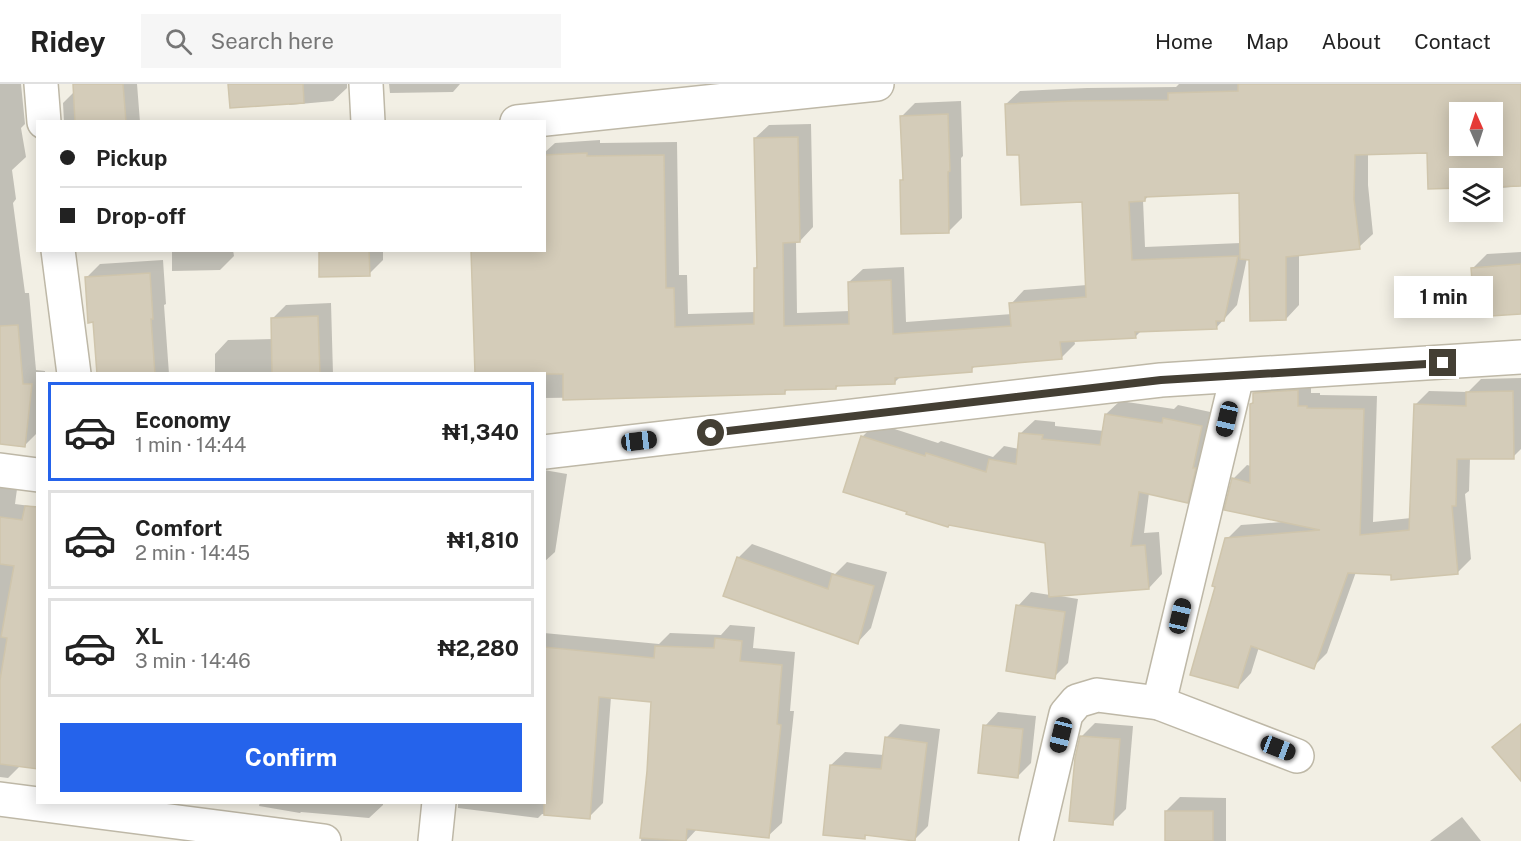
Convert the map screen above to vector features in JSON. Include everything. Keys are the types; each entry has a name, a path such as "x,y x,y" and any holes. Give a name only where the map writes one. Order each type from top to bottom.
{"street":[{"path":"41,84 44,120"},
{"path":"366,84 368,120"},
{"path":"536,120 877,84"},
{"path":"58,252 74,372"},
{"path":"546,452 1161,380 1521,357"},
{"path":"1159,703 1237,376"},
{"path":"0,470 36,475"},
{"path":"1036,841 1066,714 1077,701 1096,695 1159,703 1297,756"},
{"path":"0,799 36,802"},
{"path":"435,841 439,804"},
{"path":"67,805 303,840"}],"building":[{"path":"73,84 123,84 126,120 75,120"},
{"path":"228,84 303,84 304,103 230,108"},
{"path":"1238,84 1521,84 1521,186 1503,187 1503,168 1449,168 1449,188 1428,189 1427,153 1355,155 1354,199 1360,249 1286,257 1286,320 1250,321 1249,260 1240,259 1239,193 1145,197 1145,201 1129,202 1132,260 1238,256 1224,321 1216,321 1217,329 1135,332 1136,338 1060,342 1062,359 972,367 972,372 895,378 895,384 785,390 785,394 563,400 563,374 475,372 471,252 546,252 546,155 587,153 587,156 664,155 666,288 674,288 675,327 754,324 754,268 757,268 754,138 798,137 800,242 783,243 784,326 849,324 848,282 891,280 893,334 1011,326 1009,303 1086,297 1082,202 1021,205 1019,155 1007,155 1005,104 1168,100 1168,93 1238,91"},
{"path":"948,114 949,233 901,234 900,180 903,180 900,116"},
{"path":"319,252 369,252 370,276 319,277"},
{"path":"1521,264 1521,314 1475,317 1471,268"},
{"path":"150,273 155,372 97,372 93,322 88,323 85,277"},
{"path":"318,316 320,372 272,372 271,318"},
{"path":"18,325 23,384 32,384 25,447 0,444 0,326"},
{"path":"1298,390 1298,406 1364,409 1360,535 1409,530 1414,404 1466,406 1466,392 1513,391 1514,459 1457,459 1456,506 1452,506 1458,574 1391,580 1391,575 1348,573 1314,669 1251,646 1238,688 1190,675 1215,587 1212,586 1225,538 1320,530 1224,510 1232,478 1250,483 1250,404 1253,403 1253,393"},
{"path":"1105,414 1162,423 1163,418 1202,426 1188,503 1139,492 1131,546 1145,545 1149,589 1049,597 1045,543 949,525 948,527 843,492 861,436 986,472 989,459 1016,464 1019,433 1043,435 1042,439 1100,445"},
{"path":"25,506 36,507 36,769 0,764 0,680 7,638 1,637 14,566 0,564 0,517 22,520"},
{"path":"737,557 828,589 832,574 874,586 858,644 723,596"},
{"path":"1016,605 1065,612 1055,679 1006,671"},
{"path":"715,638 742,641 740,661 782,665 777,724 781,725 769,838 687,829 686,841 640,838 651,702 599,697 590,819 544,815 544,804 546,804 546,647 654,658 655,646 714,648"},
{"path":"1521,724 1521,781 1492,747"},
{"path":"983,725 1023,729 1018,778 978,773"},
{"path":"1080,736 1120,739 1113,825 1069,821 1075,758"},
{"path":"885,737 927,743 915,841 865,835 865,839 823,835 830,765 881,769"},
{"path":"1165,811 1213,811 1213,841 1165,841"}],"route":[{"path":"711,433 1161,380 1443,363"}]}
